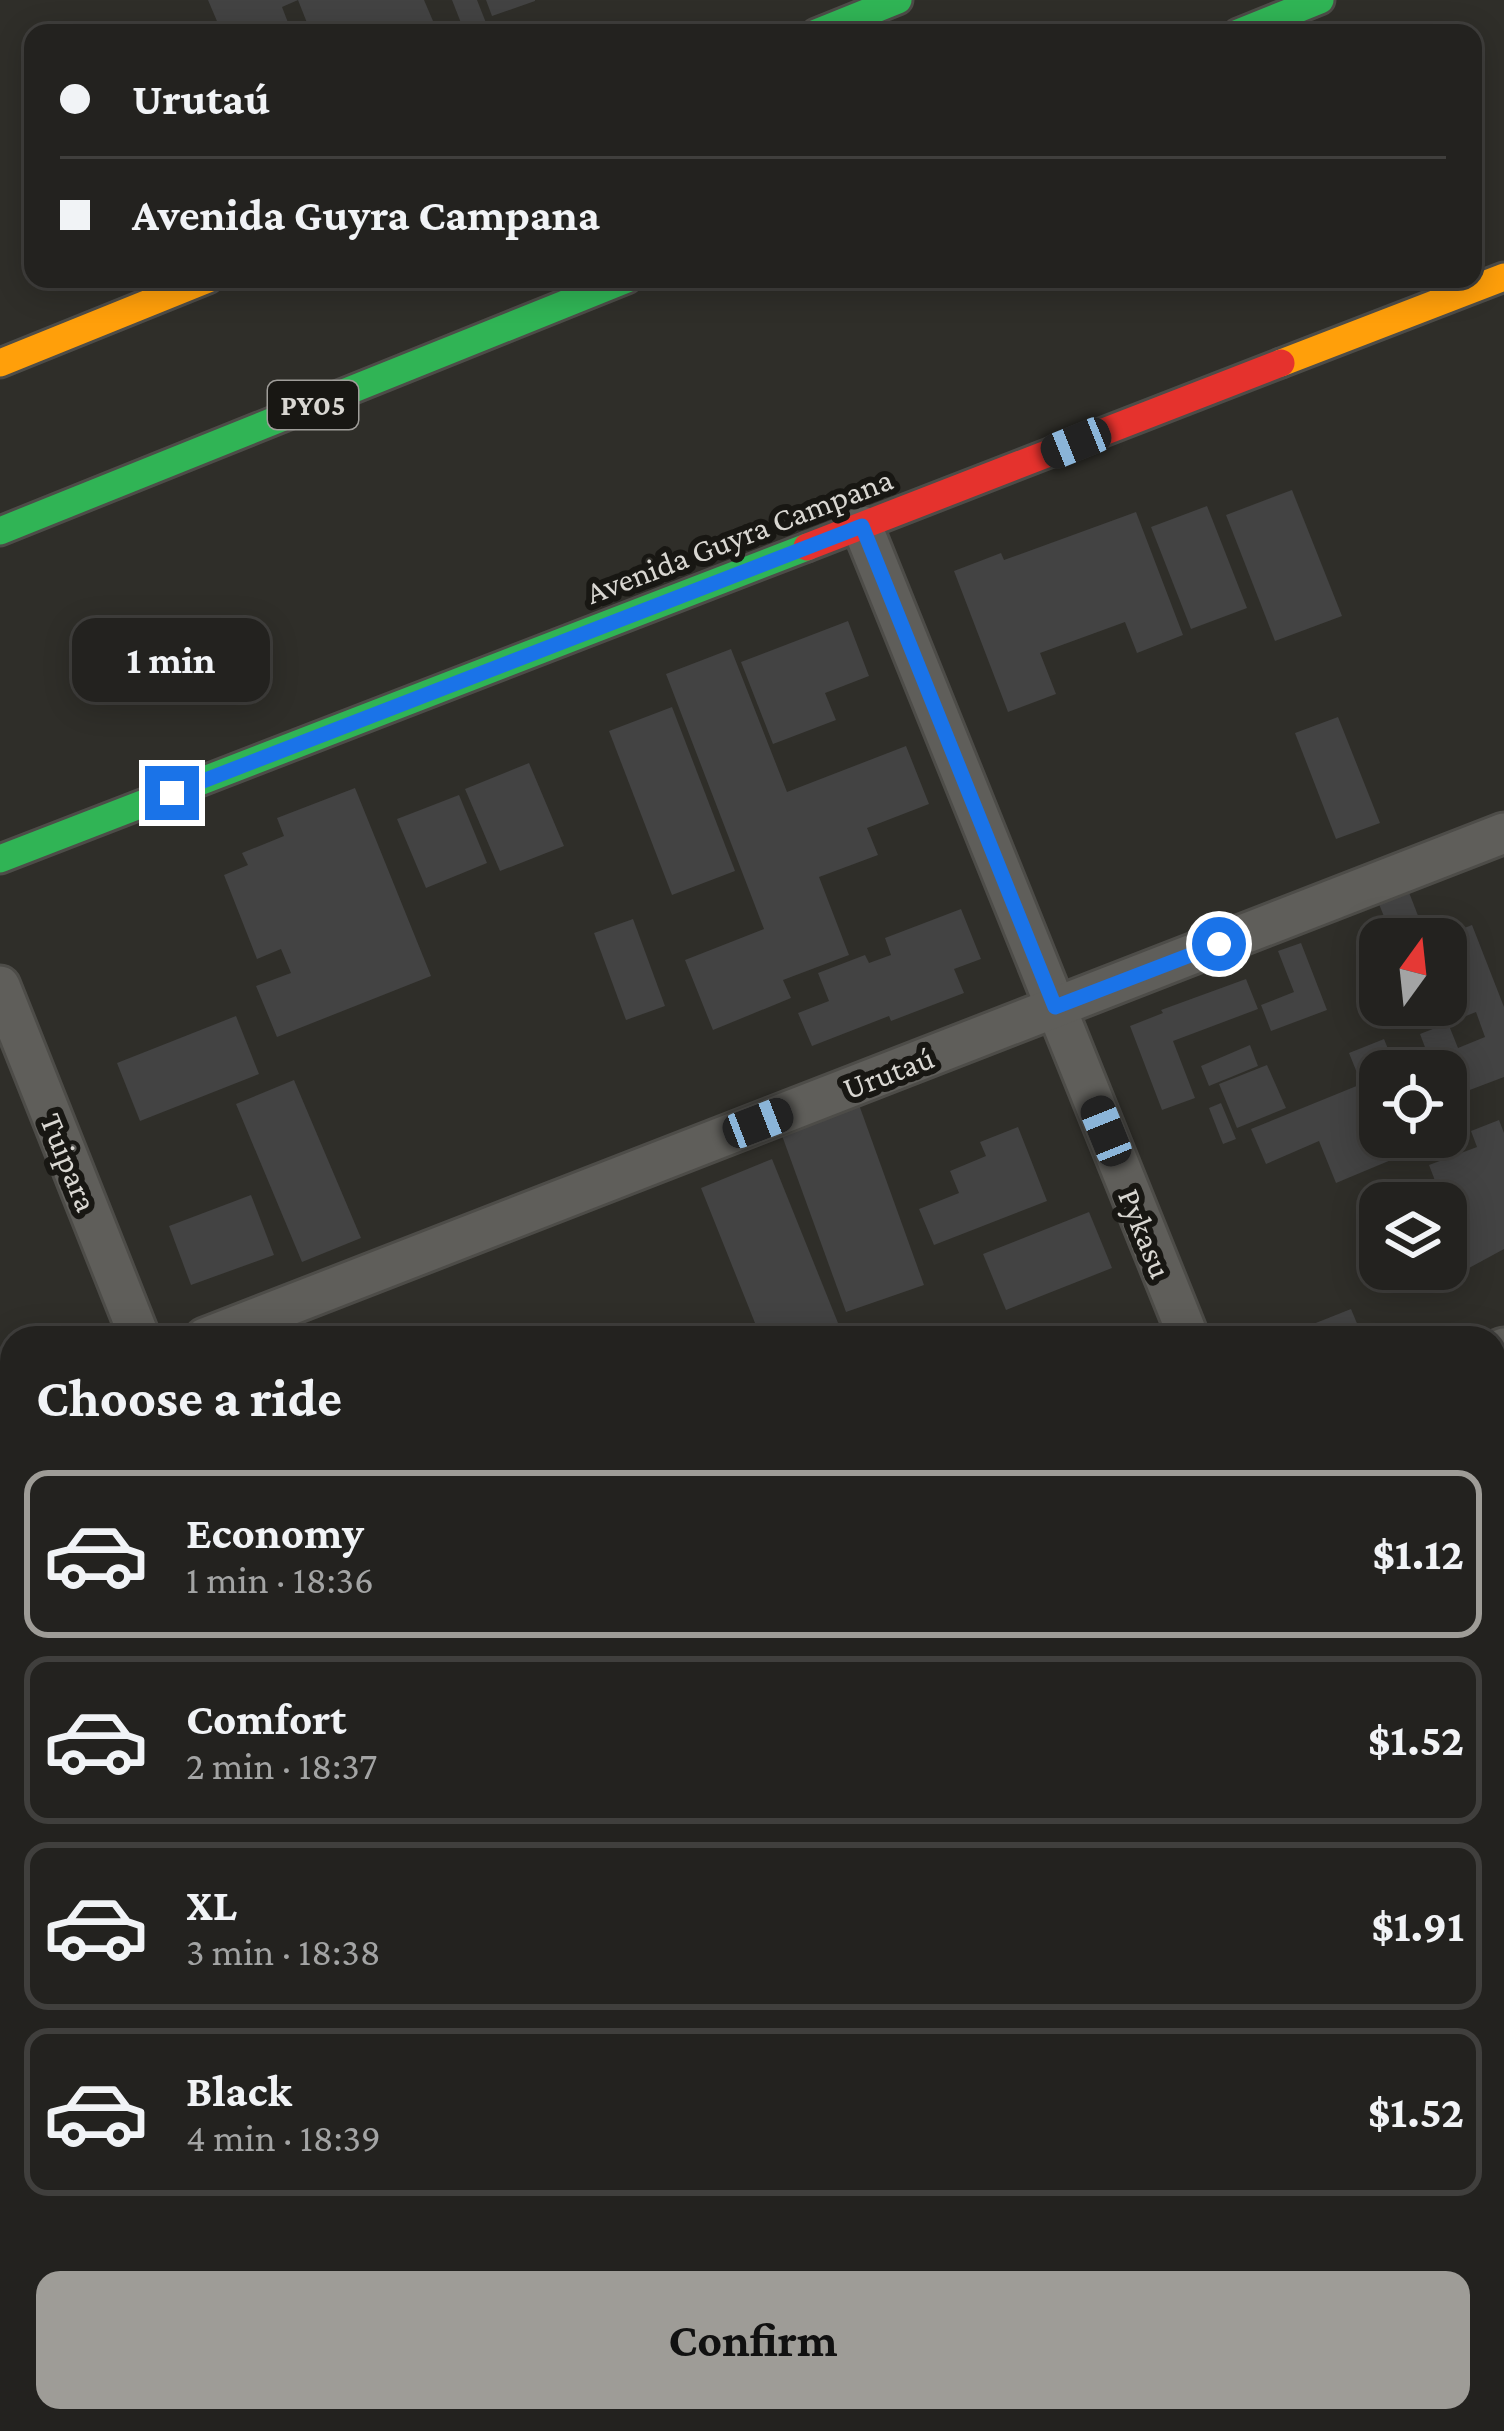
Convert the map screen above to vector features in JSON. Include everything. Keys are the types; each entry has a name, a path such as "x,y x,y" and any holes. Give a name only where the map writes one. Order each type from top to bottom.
{"main road":[{"path":"1260,24 1320,0"},
{"path":"834,24 874,4"},
{"path":"0,363 186,288"},
{"name":"PY05","path":"0,531 605,288"},
{"name":"Avenida Guyra Campana","path":"0,859 1476,288"}],"street":[{"name":"Pykasu","path":"862,526 1184,1326"},
{"name":"Urutaú","path":"236,1326 1504,833"},
{"name":"Tuipara","path":"0,986 135,1326"}],"building":[{"path":"208,0 298,0 282,7 289,24 218,24"},
{"path":"298,0 424,0 433,21 426,24 307,24"},
{"path":"452,0 477,0 486,24 461,24"},
{"path":"486,0 535,0 535,1 492,16"},
{"path":"1292,490 1342,616 1275,641 1226,515"},
{"path":"1207,506 1247,608 1191,629 1151,527"},
{"path":"1136,512 1183,635 1137,653 1125,622 1040,653 1056,694 1008,712 954,571 1001,553 1004,560"},
{"path":"848,621 869,676 825,693 836,720 773,744 741,662"},
{"path":"731,649 787,792 906,746 929,804 867,828 878,855 819,877 849,955 783,980 791,998 713,1030 685,960 764,929 666,674"},
{"path":"672,707 735,871 672,895 609,731"},
{"path":"1338,717 1380,823 1336,839 1295,733"},
{"path":"529,763 564,846 500,871 465,789"},
{"path":"355,788 431,976 277,1037 256,986 291,973 281,949 257,959 224,875 248,865 242,853 284,836 277,818"},
{"path":"459,795 487,863 426,888 397,819"},
{"path":"1405,882 1419,918 1385,918 1375,894"},
{"path":"961,909 981,959 954,969 964,993 812,1046 798,1013 829,1001 818,973 865,955 869,963 891,955 885,938"},
{"path":"633,919 665,1006 626,1020 594,933"},
{"path":"1472,925 1504,1007 1504,1077 1467,1091 1467,1050 1426,1050 1420,1034 1449,1026 1458,1048 1485,1037 1476,1012 1467,1016 1467,927"},
{"path":"1301,943 1327,1010 1271,1031 1261,1005 1294,992 1278,951"},
{"path":"1246,979 1258,1009 1173,1041 1195,1098 1162,1110 1130,1026"},
{"path":"236,1016 259,1074 140,1121 117,1063"},
{"path":"1384,1039 1388,1050 1359,1050 1359,1078 1349,1053"},
{"path":"1250,1045 1258,1066 1209,1086 1201,1066"},
{"path":"1267,1065 1286,1108 1237,1128 1219,1084"},
{"path":"294,1080 361,1238 302,1262 236,1104"},
{"path":"1359,1085 1359,1158 1391,1160 1336,1183 1319,1141 1266,1164 1251,1129"},
{"path":"858,1102 924,1285 846,1312 780,1130"},
{"path":"1221,1103 1236,1139 1223,1144 1209,1108"},
{"path":"1499,1120 1504,1133 1504,1249 1467,1269 1467,1182 1436,1182 1429,1165 1467,1158 1467,1151 1477,1147 1471,1131"},
{"path":"1018,1127 1047,1201 934,1245 919,1209 959,1193 950,1171 986,1156 980,1142"},
{"path":"772,1159 838,1323 756,1326 701,1188"},
{"path":"251,1195 274,1255 191,1285 169,1226"},
{"path":"1089,1212 1112,1268 1006,1310 983,1254"},
{"path":"1351,1309 1358,1326 1308,1326"}],"traffic: fast":[{"path":"838,24 898,0"},
{"path":"1260,24 1320,0"},
{"path":"0,531 605,288"},
{"path":"0,859 807,547"}],"traffic: slow":[{"path":"1482,285 1504,277"},
{"path":"0,363 186,288"},
{"path":"1281,363 1475,288"}],"traffic: jam":[{"path":"807,547 1281,363"}],"route":[{"path":"172,793 862,526 1055,1007 1219,944"}]}
